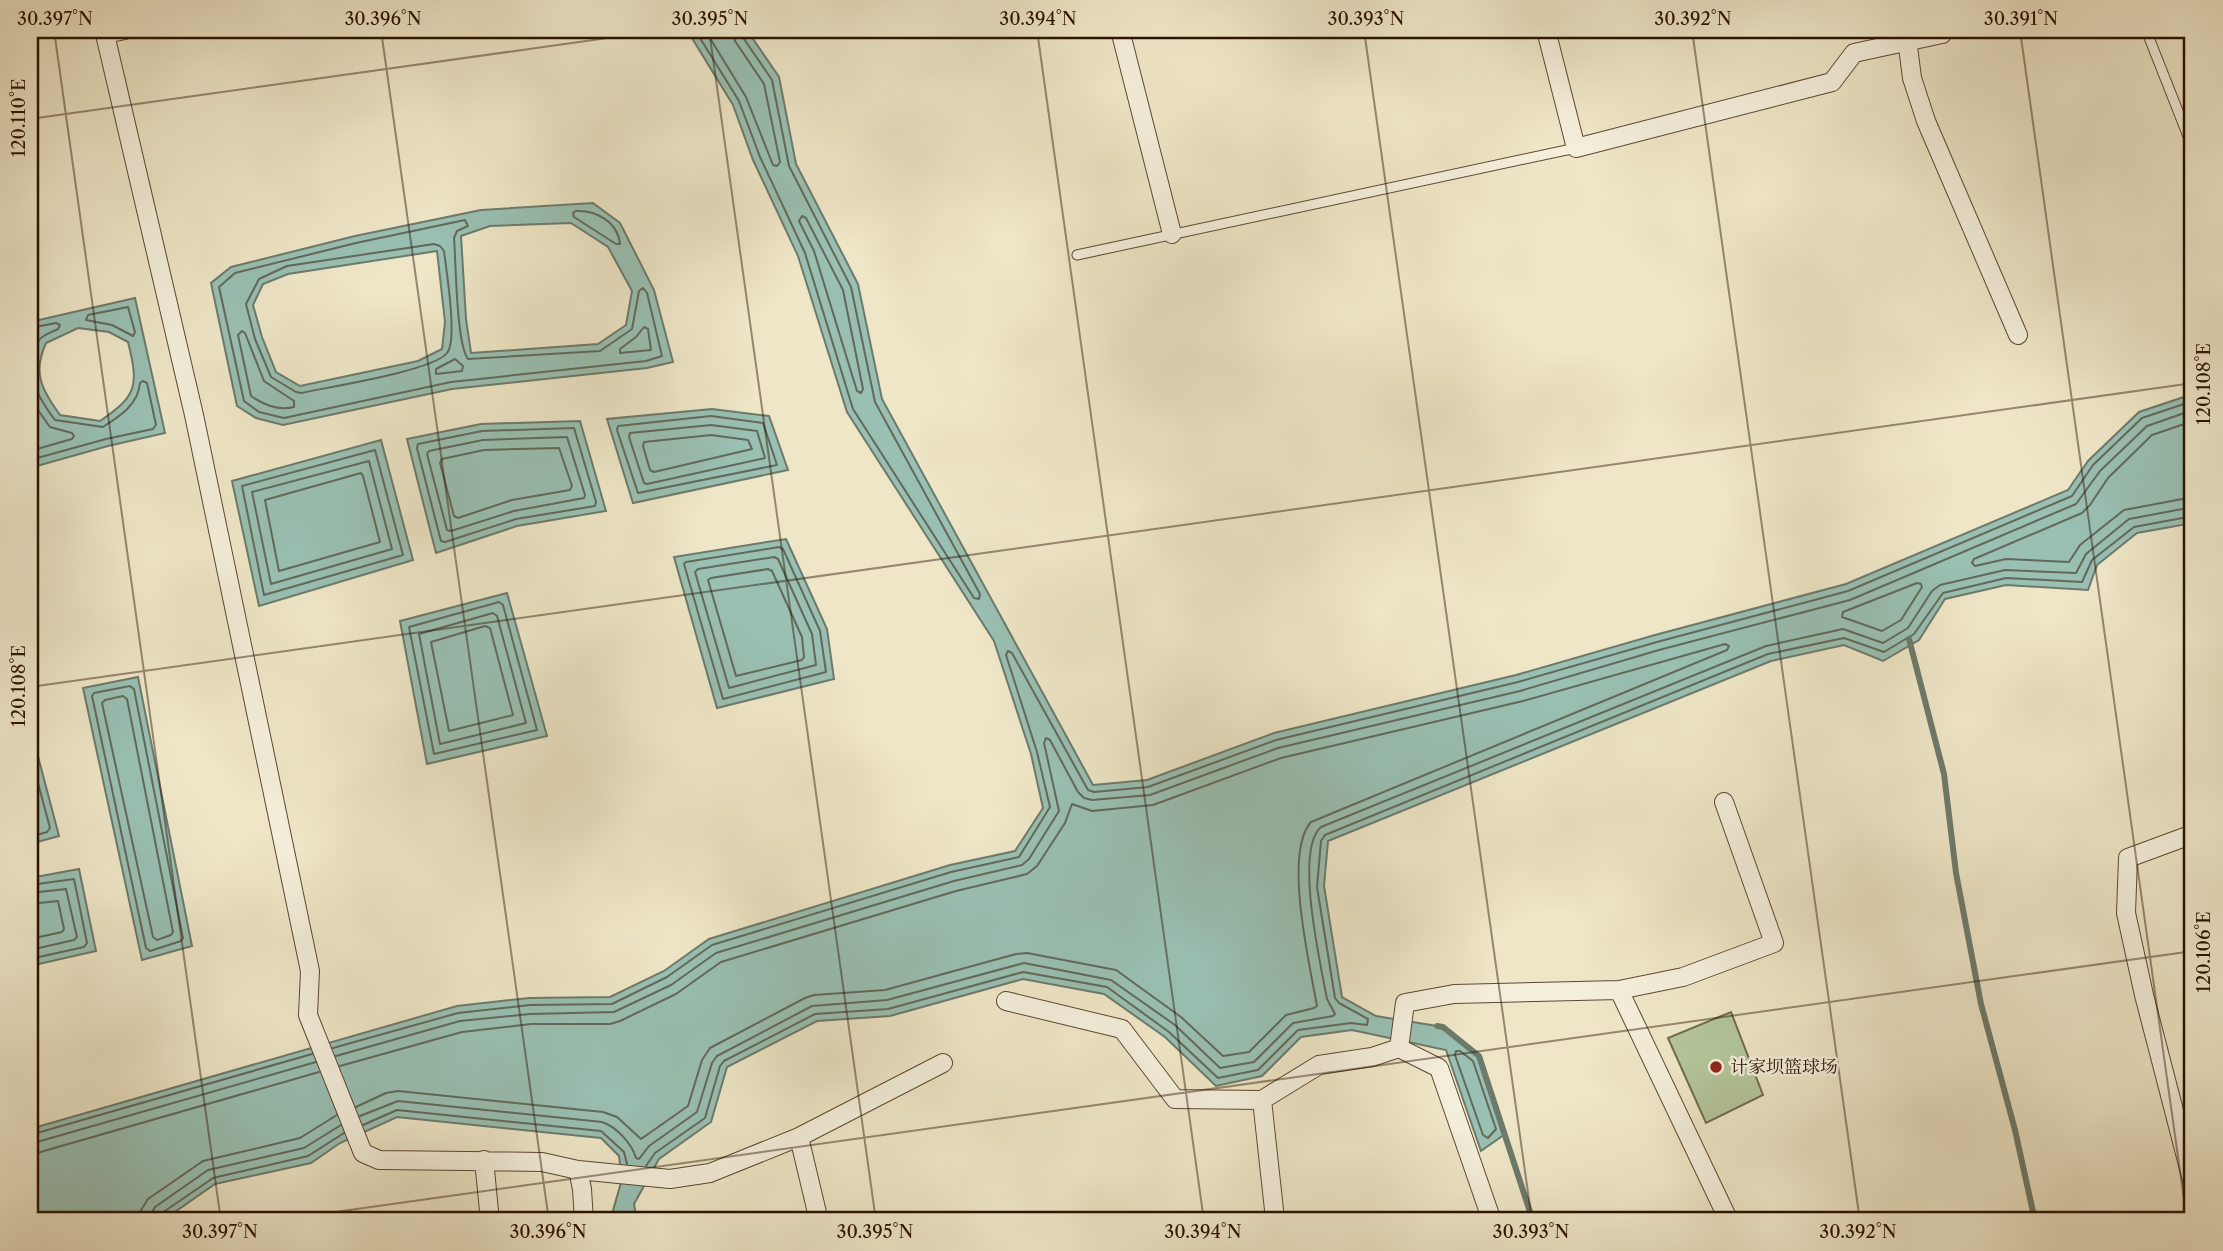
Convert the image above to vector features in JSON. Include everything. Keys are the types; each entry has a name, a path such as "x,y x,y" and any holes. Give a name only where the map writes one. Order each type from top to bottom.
{"street":[{"path":"125,30 105,32 194,415 310,971 308,1015 363,1153 379,1160 542,1162 578,1170 670,1180 710,1173 800,1137 943,1063"},
{"path":"1120,30 1172,234"},
{"path":"1546,30 1576,148 1832,82 1854,53 1906,36 1942,34 1944,30"},
{"path":"1906,36 1912,78 1926,121 2018,335"},
{"path":"1399,1048 1405,1003 1454,994 1619,990 1683,977 1773,943 1724,802"},
{"path":"2193,834 2128,858 2126,913 2144,995 2193,1184"},
{"path":"1619,990 1729,1221"},
{"path":"1006,1001 1122,1029 1175,1099 1262,1100 1319,1065 1372,1057 1399,1048 1438,1068 1492,1221"},
{"path":"1262,1100 1276,1221"},
{"path":"800,1137 820,1221"},
{"path":"484,1160 490,1221"},
{"path":"578,1170 584,1221"}],"lane":[{"path":"2146,30 2193,149"},
{"path":"1077,255 1576,148"}],"green space":[{"name":"计家坝篮球场","path":"1731,1012 1763,1095 1706,1123 1668,1038"}],"water":[{"path":"687,30 747,30 779,77 796,164 858,284 882,399 1093,785 1147,780 1274,733 1516,675 1846,584 2068,490 2088,461 2139,412 2193,394 2193,523 2137,533 2097,565 2088,590 2006,585 1945,599 1919,640 1883,661 1844,645 1771,661 1328,841 1324,886 1342,997 1376,1016 1443,1027 1479,1056 1505,1134 1481,1151 1446,1050 1352,1030 1301,1037 1262,1076 1216,1086 1165,1037 1104,994 1023,979 890,1016 817,1021 727,1067 711,1122 659,1159 634,1204 637,1221 610,1221 622,1179 619,1156 601,1138 397,1117 340,1143 311,1163 215,1184 162,1221 30,1221 30,1129 457,1006 529,998 610,997 664,971 709,939 950,865 1015,851 1043,808 1031,754 994,641 847,412 798,256 753,160 733,105"},
{"path":"593,203 620,223 654,290 673,362 647,368 452,389 283,425 256,418 237,406 211,283 231,267 355,236 481,210","holes":["571,223 608,247 632,291 626,325 598,344 471,353 461,236 490,226","437,251 445,322 442,349 418,361 300,386 276,372 253,305 263,284 288,274"]},
{"path":"135,298 165,433 30,468 30,322","holes":["78,328 109,332 128,342 134,380 128,397 100,421 60,415 41,381 40,364 46,343"]},
{"path":"712,409 769,416 788,470 633,503 607,419"},
{"path":"580,421 606,511 517,526 436,553 407,439 481,424"},
{"path":"381,440 413,560 259,606 232,481"},
{"path":"786,539 827,629 834,679 717,708 674,557"},
{"path":"507,593 547,736 427,764 400,621"},
{"path":"138,677 192,946 142,960 83,688"},
{"path":"30,726 59,836 30,844"},
{"path":"79,869 96,951 30,966 30,878"}],"waterway":[{"path":"1909,639 1944,774 1956,873 1981,1004 2015,1130 2035,1221"},
{"path":"1437,1026 1443,1027 1479,1056 1533,1221"}],"place":[{"name":"计家坝篮球场","path":"1716,1067"}]}
